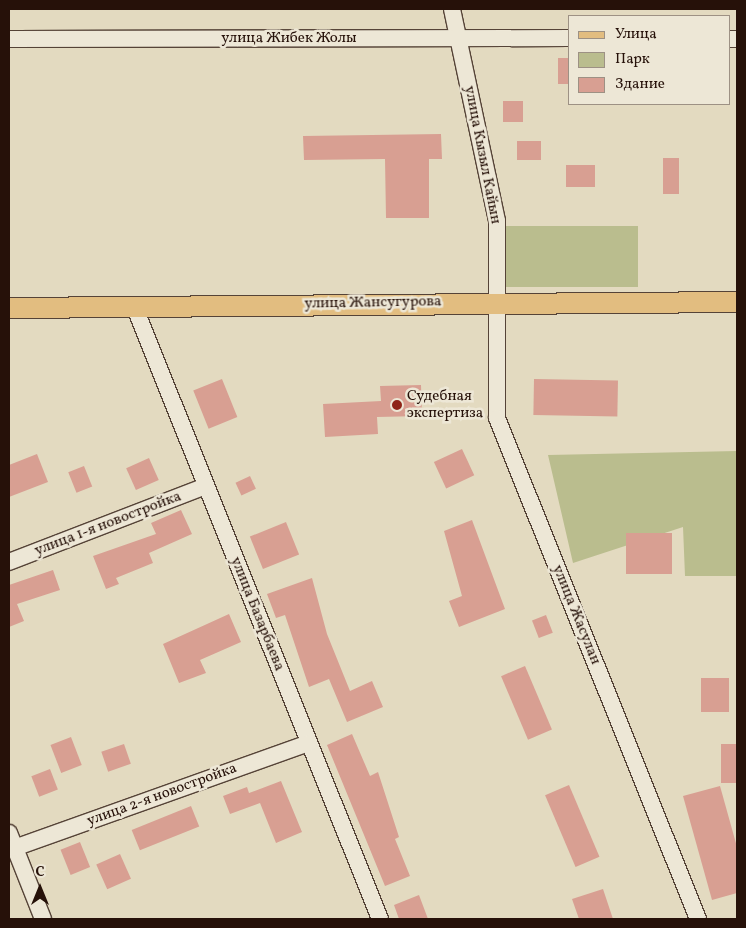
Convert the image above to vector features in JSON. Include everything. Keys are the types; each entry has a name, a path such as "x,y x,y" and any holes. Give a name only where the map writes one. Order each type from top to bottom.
{"main road":[{"name":"улица Жансугурова","path":"9,308 135,308 497,302 737,302"}],"street":[{"name":"улица Кызыл Кайын","path":"452,9 497,220 497,302"},
{"name":"улица Жибек Жолы","path":"9,39 568,38"},
{"name":"улица Жасулан","path":"497,302 497,418 698,919"},
{"name":"улица Базарбаева","path":"135,308 380,919"},
{"name":"улица 1-я новостройка","path":"9,562 206,486"},
{"name":"улица 2-я новостройка","path":"12,841 309,742"},
{"path":"12,841 43,919"}],"green space":[{"path":"504,226 638,226 638,287 504,287"},
{"path":"737,451 737,576 685,576 683,527 573,563 548,455"}],"building":[{"path":"558,58 568,58 568,84 558,84"},
{"path":"503,101 523,101 523,122 503,122"},
{"path":"441,134 442,159 429,159 429,218 386,218 385,159 304,160 303,136"},
{"path":"517,141 541,141 541,160 517,160"},
{"path":"663,158 679,158 679,194 663,194"},
{"path":"566,165 595,165 595,187 566,187"},
{"path":"222,379 237,417 209,429 193,391"},
{"path":"534,379 618,380 617,416 533,415"},
{"path":"421,385 422,416 377,417 378,434 325,437 323,404 381,401 380,386"},
{"path":"462,449 474,475 446,488 434,462"},
{"path":"37,454 48,482 9,497 9,465"},
{"path":"149,458 159,480 136,490 126,468"},
{"path":"84,466 92,486 76,493 68,472"},
{"path":"250,476 256,489 241,495 235,483"},
{"path":"181,510 192,534 149,553 153,563 116,578 119,584 106,589 93,556 156,534 151,523"},
{"path":"472,520 505,609 459,627 449,601 462,596 444,531"},
{"path":"286,522 299,554 263,569 250,537"},
{"path":"626,533 672,533 672,574 626,574"},
{"path":"53,570 60,590 17,604 24,621 9,627 9,585"},
{"path":"312,578 327,634 350,691 372,681 383,707 347,722 329,679 309,687 285,615 276,618 267,594"},
{"path":"229,614 241,642 200,660 206,673 179,683 163,644"},
{"path":"546,615 553,633 539,638 532,620"},
{"path":"525,666 552,730 528,740 501,676"},
{"path":"701,678 729,678 729,712 701,712"},
{"path":"352,734 370,776 378,772 399,837 395,839 410,876 385,886 327,745"},
{"path":"71,737 82,765 61,773 50,745"},
{"path":"124,744 131,764 108,772 101,752"},
{"path":"721,744 737,744 737,783 721,783"},
{"path":"50,769 58,790 39,797 31,776"},
{"path":"281,781 302,832 276,843 260,803 230,814 223,796 247,787 249,793"},
{"path":"569,785 599,857 576,867 545,795"},
{"path":"720,786 737,847 737,893 712,900 683,796"},
{"path":"191,806 199,826 140,850 132,830"},
{"path":"80,842 90,867 71,875 61,850"},
{"path":"120,854 131,879 107,889 96,865"},
{"path":"603,889 613,919 579,919 572,899"},
{"path":"419,895 428,919 399,919 394,905"}],"place":[{"name":"Судебная экспертиза","path":"397,405"}]}
